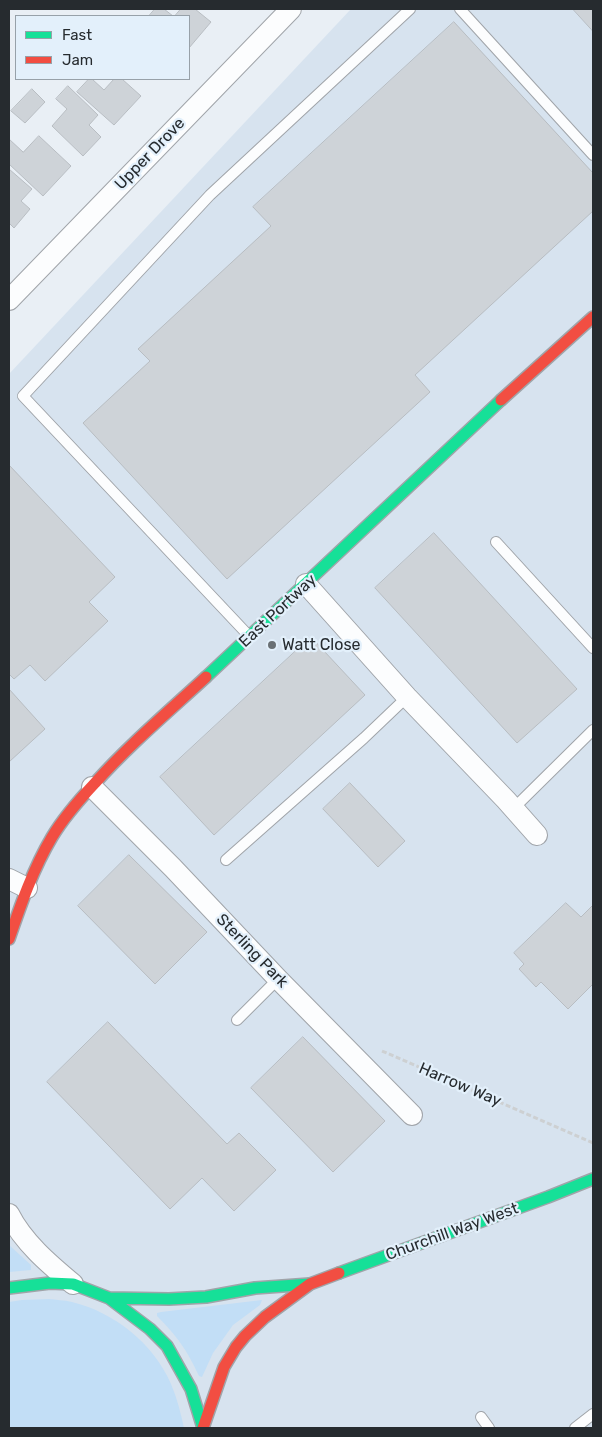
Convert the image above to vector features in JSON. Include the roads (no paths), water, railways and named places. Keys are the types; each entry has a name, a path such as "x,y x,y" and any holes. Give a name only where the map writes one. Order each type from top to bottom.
{"main road":[{"name":"East Portway","path":"9,939 27,888 52,837 71,809 117,759 250,637 470,429 593,317"},
{"name":"Churchill Way West","path":"203,1428 227,1361 237,1345 253,1327 310,1284 530,1204 593,1179"},
{"name":"Churchill Way West","path":"9,1288 50,1283 73,1284 109,1298 150,1329 167,1346 191,1389 203,1428"},
{"name":"Churchill Way West","path":"109,1298 206,1297 255,1288 310,1284"}],"street":[{"name":"Upper Drove","path":"9,300 291,9"},
{"path":"306,584 407,697 514,808 537,835"},
{"name":"Sterling Park","path":"92,787 412,1115"},
{"path":"9,879 27,888"},
{"path":"9,1214 23,1236 55,1269 73,1284"}],"lane":[{"path":"250,637 23,396 210,195 410,9"},
{"path":"460,9 593,155"},
{"path":"496,542 593,648"},
{"path":"226,860 364,738 407,697"},
{"path":"514,808 593,730"},
{"path":"238,1020 278,979"},
{"path":"575,1428 593,1414"},
{"path":"481,1417 489,1428"}],"place":[{"name":"Watt Close","path":"272,645"}]}
